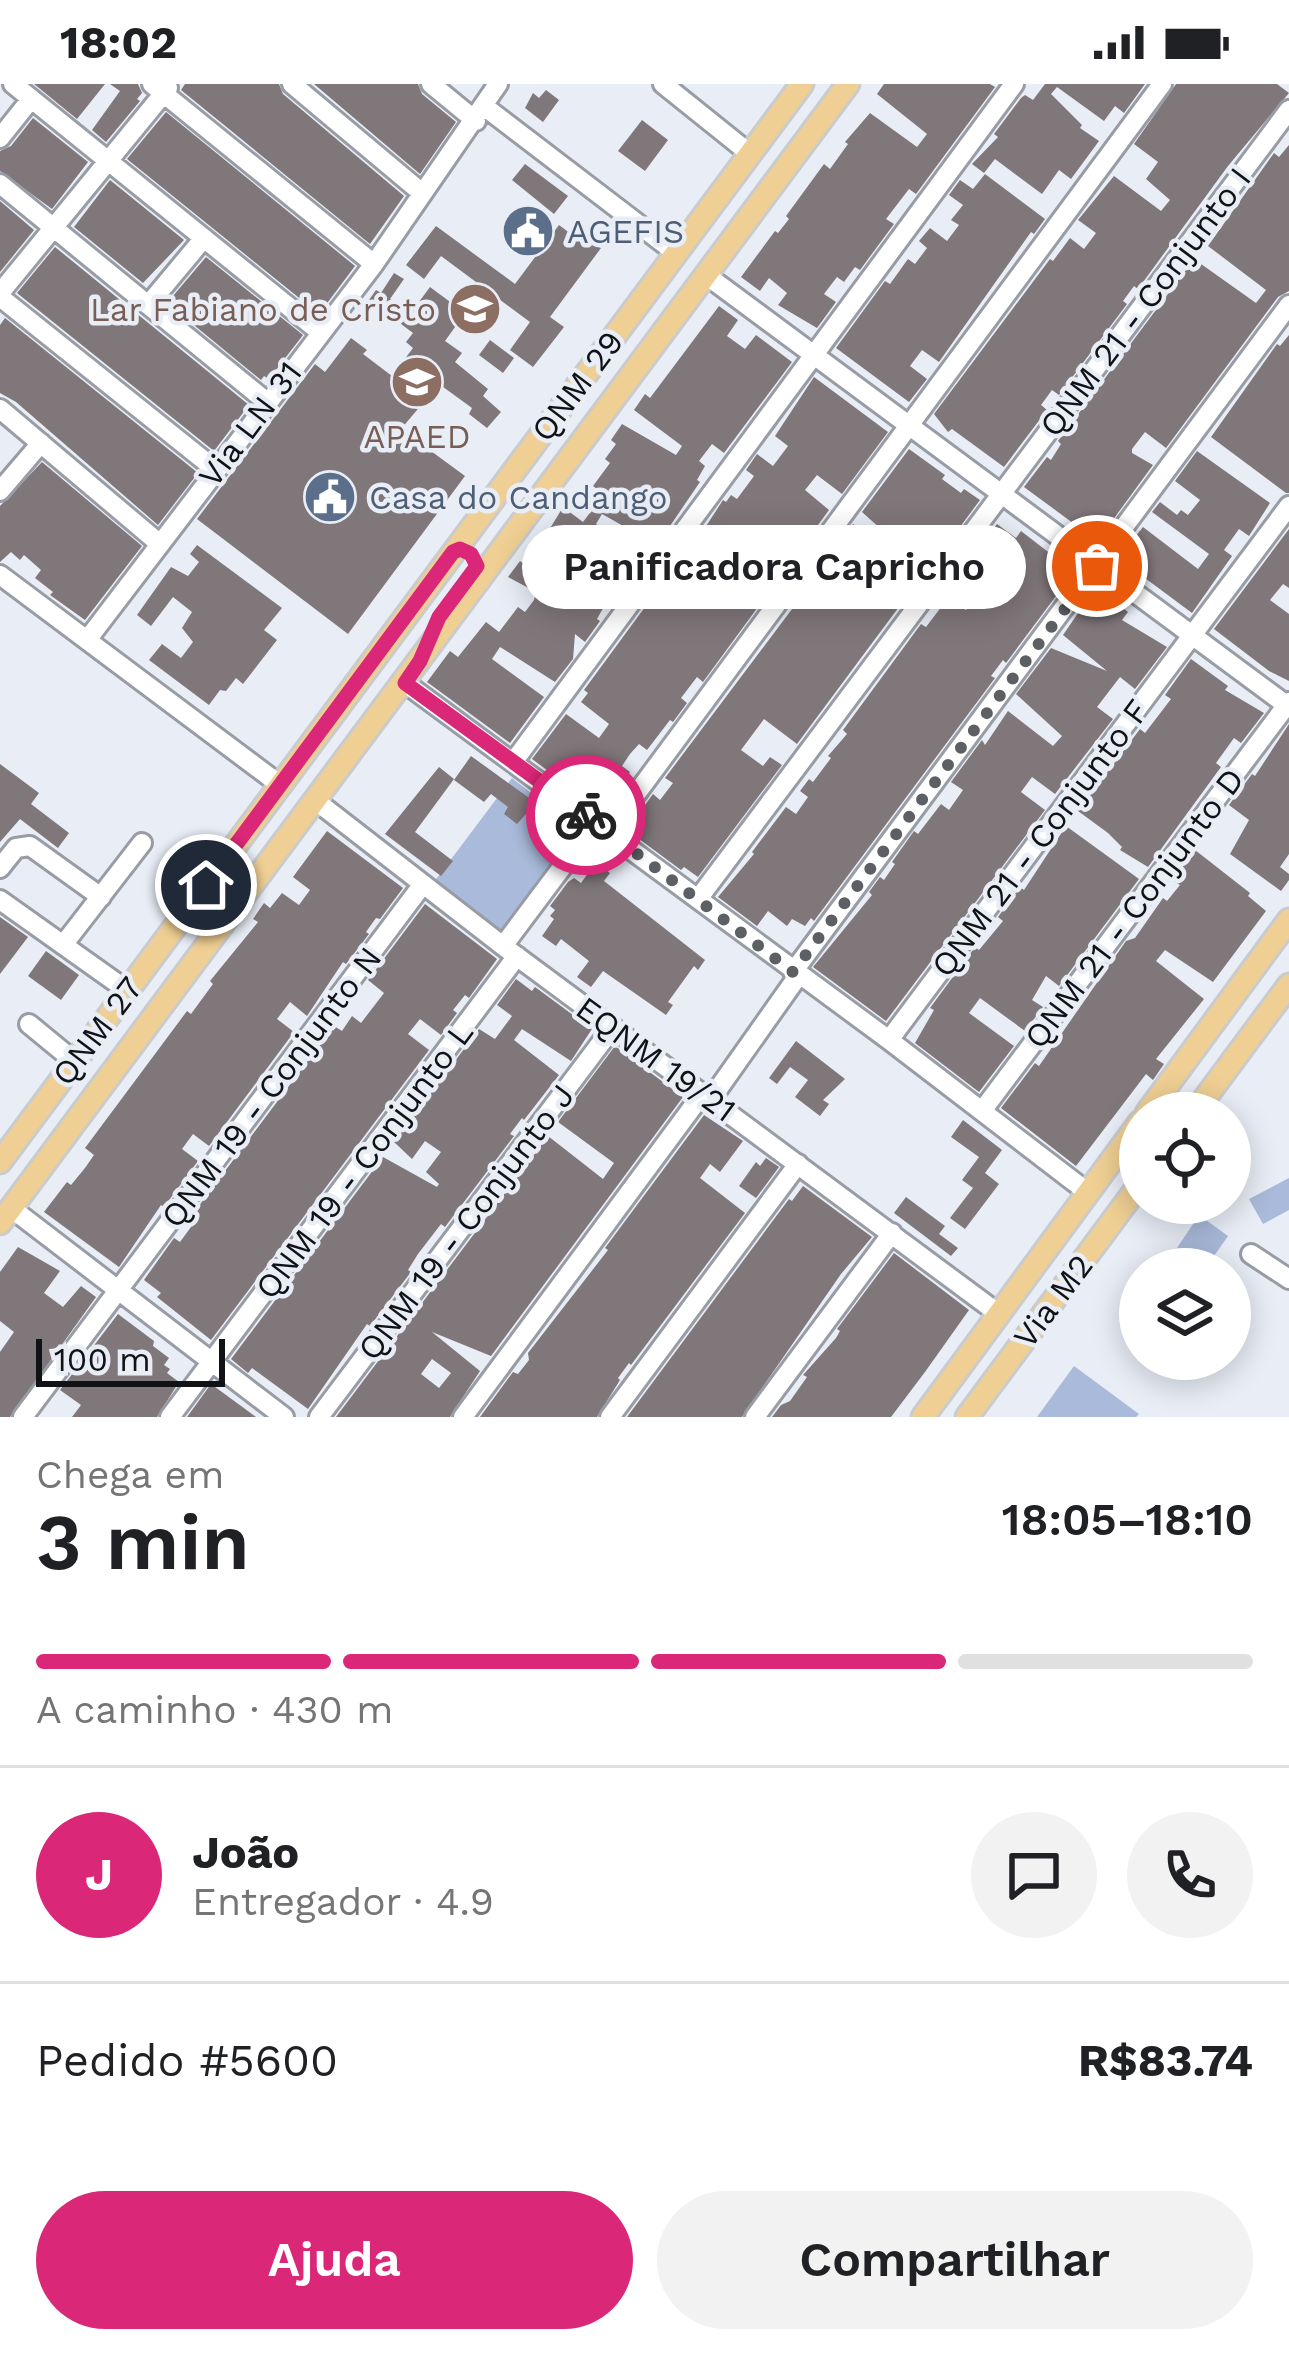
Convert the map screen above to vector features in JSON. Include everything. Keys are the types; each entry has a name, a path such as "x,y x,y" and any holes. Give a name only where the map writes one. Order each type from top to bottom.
{"main road":[{"path":"9,1211 848,84"},
{"name":"QNM 29","path":"279,784 753,149 792,88"},
{"path":"708,272 733,221 779,161 774,144 767,141 753,149"},
{"path":"638,366 620,367 613,354 647,304 661,273"},
{"path":"420,661 439,617 477,566 467,550 453,552"},
{"name":"QNM 27","path":"0,1162 279,784"},
{"path":"230,913 211,914 207,898 244,848 258,814"},
{"path":"1168,1092 1289,920"},
{"path":"1210,1092 1289,985"},
{"path":"9,1211 34,1160 73,1108 64,1094 50,1093"},
{"name":"Via M2","path":"929,1408 1119,1149"},
{"name":"Via M2","path":"963,1417 1119,1212"},
{"path":"929,1408 963,1417"}],"street":[{"path":"13,84 320,332"},
{"path":"292,84 317,92 422,193"},
{"path":"431,84 676,253"},
{"name":"Via LN 31","path":"88,640 374,264 498,84"},
{"path":"663,84 753,149"},
{"path":"514,761 1014,84"},
{"name":"QNM 19 - Conjunto L","path":"170,1417 602,827 1162,84"},
{"path":"215,470 0,295 163,87 374,264"},
{"path":"0,138 31,100"},
{"name":"QNM 21 - Conjunto I","path":"698,899 1289,110"},
{"path":"0,184 267,402"},
{"path":"149,304 204,238"},
{"path":"708,272 1288,705"},
{"path":"463,1417 707,1096 1289,305"},
{"path":"4,420 41,443 160,544"},
{"path":"0,491 41,443"},
{"name":"QNM 21 - Conjunto F","path":"889,1040 1289,506"},
{"path":"0,575 279,784"},
{"path":"405,683 1087,1191"},
{"name":"QNM 21 - Conjunto D","path":"982,1111 1288,705"},
{"name":"EQNM 19/21","path":"316,801 999,1314"},
{"path":"63,945 142,843"},
{"path":"0,868 16,848 30,847 101,897"},
{"name":"QNM 19 - Conjunto N","path":"22,1417 423,884"},
{"path":"0,900 128,991"},
{"path":"29,1024 74,1061"},
{"name":"QNM 19 - Conjunto J","path":"319,1417 614,1027"},
{"path":"610,1417 798,1164"},
{"path":"9,1211 284,1417"},
{"path":"755,1417 892,1233"},
{"path":"1251,1255 1289,1279"}],"shaded area":[{"path":"512,778 580,831 501,935 434,882"},
{"path":"1289,1178 1289,1210 1263,1224 1251,1198"},
{"path":"1193,1224 1211,1224 1228,1236 1220,1248 1177,1248"},
{"path":"1074,1366 1139,1414 1037,1417"}],"building":[{"path":"34,84 105,84 77,119"},
{"path":"110,84 138,84 142,93 106,142 92,130 120,91"},
{"path":"185,84 279,84 283,94 404,196 370,244 181,90"},
{"path":"314,84 418,84 422,94 456,122 420,174"},
{"path":"884,84 995,87 916,194 909,189 886,219 894,224 860,270 855,267 844,282 837,277 824,294 836,302 817,328 778,305 787,293 769,278 760,291 741,277 789,219 786,216 824,164 830,169 870,113 917,147 927,134 877,94"},
{"path":"1045,84 1145,84 1124,113 1115,106 1104,121 1057,87 1051,94 1080,128 1099,141 1071,179 1059,170 1042,194 995,159 984,173 972,164 998,137 994,134 1021,98 1025,95 1033,100"},
{"path":"1176,84 1277,84 1289,93 1228,166 1138,289 1134,286 1123,301 1127,304 1059,395 1052,390 1041,405 1047,410 1004,467 952,429 948,432 934,414 1050,259 1070,238 1084,249 1096,233 1078,220 1114,176 1161,211 1170,200 1146,179 1158,162 1134,144"},
{"path":"546,90 559,100 543,122 525,108 533,93 539,98"},
{"path":"166,112 355,266 319,314 127,159"},
{"path":"33,118 88,162 52,209 0,171 0,151 11,146"},
{"path":"642,120 668,140 645,171 618,151"},
{"path":"1289,145 1289,291 1278,297 1166,448 1145,432 1132,453 1153,465 1104,532 1088,520 1081,529 1024,487 1047,457 1051,460 1061,444 1058,441 1194,259 1256,303 1266,290 1208,246 1274,153 1279,157"},
{"path":"525,164 568,196 554,214 512,180"},
{"path":"985,174 1045,219 939,362 922,350 910,366 927,379 909,402 836,348 885,281 890,284 908,259 915,264 927,248 919,241 930,228 947,241 959,225 951,220 963,205 949,195 960,180 973,189"},
{"path":"110,180 184,240 143,283 74,227"},
{"path":"0,201 34,230 0,272"},
{"path":"559,225 583,243 587,238 601,248 550,317 564,327 533,367 510,350 530,322 441,256 424,279 406,265 436,226 515,284"},
{"path":"55,247 249,405 214,451 17,293"},
{"path":"206,257 303,335 269,379 261,380 167,303"},
{"name":"Casa do Candango","path":"394,273 404,279 390,299 410,314 430,287 465,313 445,341 462,353 455,362 488,389 483,396 501,412 487,428 469,414 472,408 439,384 401,429 465,476 348,634 197,519 315,364 325,372 351,338 392,376 413,348 406,342 413,333 369,300 376,290 381,293"},
{"path":"719,306 738,320 727,336 745,349 756,335 792,362 724,453 712,444 699,461 705,466 700,482 657,545 602,514 596,524 642,558 602,610 585,642 575,634 573,659 555,682 500,647 492,659 544,697 510,743 427,682 450,651 458,657 486,622 499,632 518,607 525,612 536,592 508,577 520,561 543,578 554,563 537,550 563,507 583,522 604,494 593,486 610,463 605,459 622,424 676,455 682,446 634,410 645,394 650,398"},
{"path":"5,318 198,473 158,525 0,393 0,325"},
{"path":"1289,335 1286,493 1211,437 1277,344"},
{"path":"490,340 514,358 503,373 479,355"},
{"path":"814,377 888,432 842,494 817,475 805,490 829,510 785,570 737,534 729,544 774,585 703,682 697,677 681,698 687,703 673,722 647,750 639,744 630,754 622,766 630,772 624,780 627,783 605,813 532,759 566,714 599,738 609,724 581,702 588,693 584,690 667,576 692,594 703,580 678,561 723,500 731,495 737,499 754,476 746,470 757,454 773,466 788,446 775,436"},
{"path":"909,449 961,493 964,489 980,500 934,562 916,549 902,562 907,566 901,573 916,584 797,744 764,719 741,750 763,766 770,757 782,765 698,877 684,867 681,870 627,830 653,794 660,800 673,783 665,778 819,573 847,593 859,577 830,555 853,524 887,548 893,540 862,512"},
{"path":"1197,451 1270,503 1249,536 1239,529 1224,550 1232,556 1192,613 1118,558 1143,527 1198,569 1209,554 1152,512 1160,502 1177,515 1181,510 1188,515 1200,500 1175,481"},
{"path":"42,462 142,546 85,620 50,595 53,592 35,578 41,570 24,555 20,560 11,552 0,562 0,506"},
{"path":"997,524 1016,538 1021,531 1074,572 1006,663 1003,660 991,676 995,678 814,921 811,918 805,926 792,919 787,926 768,911 757,926 718,897 786,807 796,814 808,797 800,791 831,758 828,756 847,734 843,730 921,624 926,627 948,598 966,610 977,594 955,578"},
{"path":"1289,529 1289,588 1283,584 1270,600 1289,614 1289,681 1214,629"},
{"path":"197,545 282,608 264,630 277,640 243,684 236,678 209,705 149,660 162,644 181,658 193,642 182,628 192,612 173,597 151,626 137,615 171,567 188,576 199,562 190,554"},
{"path":"1096,587 1128,612 1122,620 1167,647 1135,689 1120,677 1097,707 1113,719 1055,794 1032,777 1021,792 1045,810 886,1021 813,967 872,895 869,892 880,877 884,880 914,831 918,834 941,804 949,810 963,790 951,782 1008,711 1053,746 1062,736 1016,694 1051,648 1107,671 1063,635"},
{"path":"1191,659 1228,686 1225,690 1264,713 1241,743 1234,738 1216,763 1221,767 1148,867 1120,850 1108,833 1078,811 1140,729 1145,733 1171,699 1165,695"},
{"path":"1289,724 1289,854 1280,867 1289,880 1281,891 1230,854 1249,820 1229,805 1255,776"},
{"path":"471,756 535,804 517,824 504,814 508,807 491,794 484,802 454,780"},
{"path":"0,764 39,793 31,804 69,833 58,848 20,819 0,842"},
{"path":"439,767 454,779 415,832 453,861 441,876 385,834"},
{"path":"1066,826 1139,879 1059,986 1046,976 1032,1000 1043,1007 1025,1031 980,998 969,1013 1014,1046 979,1092 915,1043 934,1010 930,1008 975,947 979,950 1003,921 998,917 1020,887 1024,890"},
{"path":"327,831 403,888 307,1016 290,1002 277,1019 294,1032 209,1146 193,1134 182,1149 198,1161 119,1267 44,1212 67,1182 71,1185 85,1168 94,1155 85,1148 187,1011 191,1014 213,984 210,981 258,922 253,919 264,903 270,908 282,893 299,905 310,890 293,877"},
{"path":"1195,850 1266,911 1213,982 1165,950 1156,961 1204,999 1156,1059 1164,1064 1153,1080 1146,1074 1132,1092 1119,1092 1119,1109 1076,1166 1001,1108 1035,1063 1039,1066 1126,941 1135,938 1163,898 1167,901 1180,885 1172,880"},
{"path":"596,862 610,873 604,881 705,960 698,970 694,966 668,1002 673,1005 666,1015 603,971 591,987 577,977 589,961 561,939 556,946 542,936 554,919 550,916 555,910 550,906 568,882 574,878 581,883"},
{"path":"425,904 497,959 469,998 465,995 453,1010 457,1013 441,1035 420,1019 408,1034 429,1050 211,1340 157,1297 161,1293 144,1280 174,1238 180,1242 191,1227 186,1223 334,1026 342,1031 352,1016 361,1023 384,993 368,980"},
{"path":"0,917 28,937 0,974"},
{"path":"46,951 79,975 61,1000 28,976"},
{"path":"516,979 532,991 535,987 592,1029 571,1061 522,1029 514,1040 559,1075 510,1134 514,1136 445,1227 441,1224 418,1254 411,1272 367,1324 308,1409 252,1368 248,1373 231,1359 383,1157 437,1187 426,1172 441,1152 425,1141 412,1159 394,1142 479,1029 495,1039 512,1016 497,1005"},
{"path":"796,1041 845,1079 823,1100 829,1104 820,1116 795,1097 808,1080 790,1067 777,1084 769,1078"},
{"path":"615,1046 683,1097 491,1356 432,1332 480,1371 450,1417 336,1417 548,1136 603,1179 614,1163 558,1122","holes":["432,1359 451,1373 439,1388 421,1374"]},
{"path":"704,1115 743,1141 720,1172 710,1164 700,1178 745,1213 618,1378 597,1417 480,1417 513,1372 518,1374 529,1360 528,1353"},
{"path":"963,1120 1002,1150 985,1173 999,1184 965,1229 950,1218 973,1188 962,1180 979,1157 951,1137"},
{"path":"766,1158 779,1167 756,1198 739,1186 756,1162 760,1166"},
{"path":"803,1186 872,1237 742,1417 627,1417 789,1199"},
{"path":"906,1197 945,1226 939,1234 958,1248 951,1256 894,1213"},
{"path":"18,1247 60,1271 44,1293 63,1307 81,1286 96,1297 10,1417 0,1417 0,1352 14,1332 0,1321 0,1272"},
{"path":"894,1253 969,1310 925,1372 891,1417 772,1417 790,1401 807,1377 803,1375 836,1338 837,1329"},
{"path":"118,1314 154,1341 153,1346 169,1358 164,1365 170,1369 167,1373 179,1382 157,1417 72,1417 81,1405 60,1390"},
{"path":"211,1384 237,1403 256,1417 187,1417"}],"way so far":[{"path":"586,815 793,972 1097,566"}],"place":[{"name":"AGEFIS","path":"528,231"},
{"name":"Lar Fabiano de Cristo","path":"475,309"},
{"name":"APAED","path":"417,382"},
{"name":"Casa do Candango","path":"330,497"},
{"name":"Panificadora Capricho","path":"1097,566"}],"route":[{"path":"206,885 453,552 460,549 471,554 477,566 439,617 405,683 586,815"}]}
